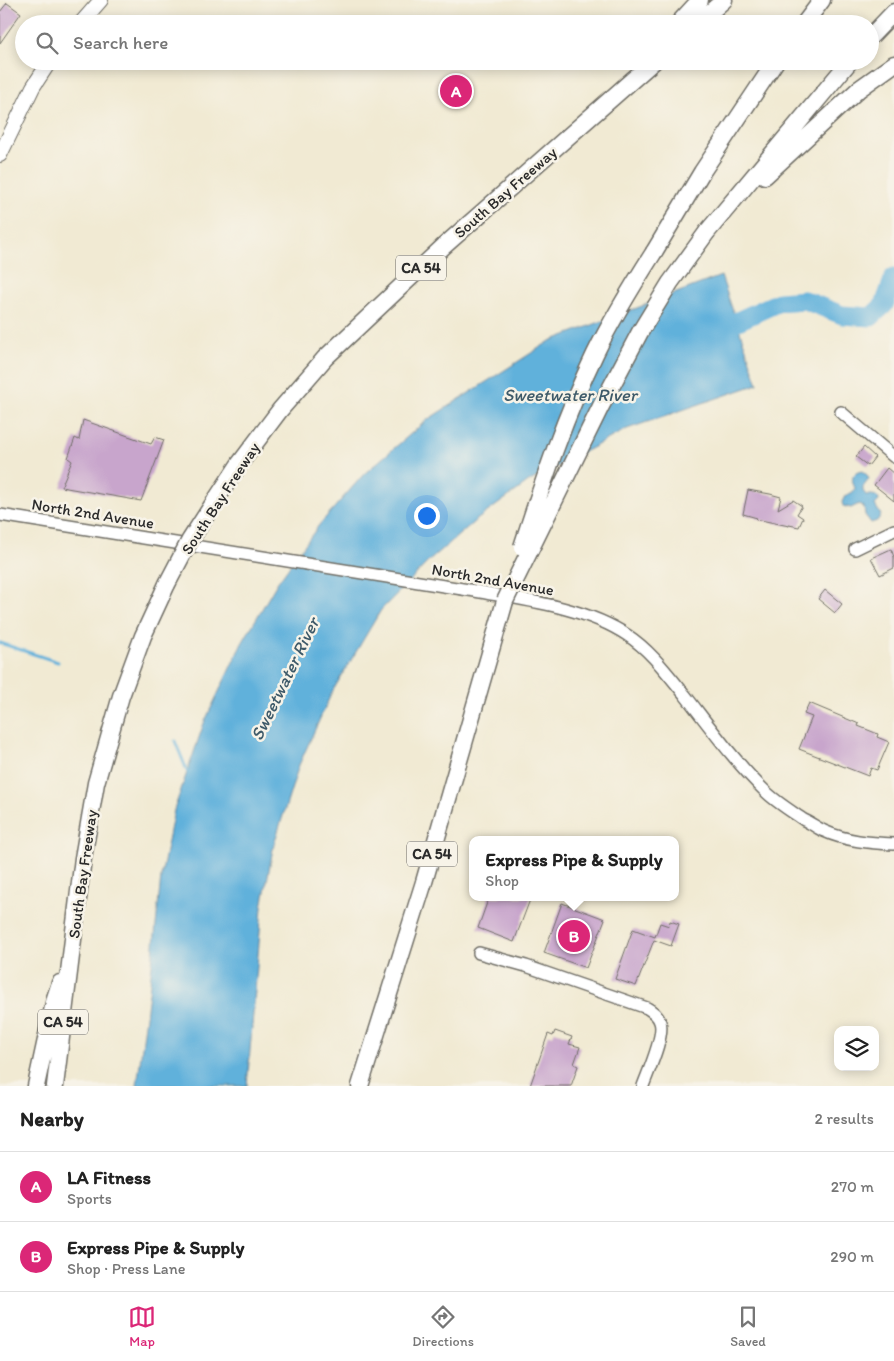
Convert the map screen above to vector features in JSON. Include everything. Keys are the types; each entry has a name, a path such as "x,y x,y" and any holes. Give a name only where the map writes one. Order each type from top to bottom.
{"highway":[{"path":"686,15 700,0"},
{"path":"706,15 724,0"},
{"path":"811,15 822,0"},
{"path":"879,28 894,12"},
{"path":"727,208 859,89 894,64"},
{"path":"613,97 637,70"},
{"name":"South Bay Freeway","path":"55,1086 83,858 96,783 121,696 143,636 190,540 240,463 280,410 325,358 444,246 644,70"},
{"name":"CA 54","path":"360,1086 424,882 499,620 537,500 574,404 595,354 629,292 702,172 770,70"},
{"path":"505,601 601,406 640,332 670,283 707,232 842,70"},
{"path":"36,1086 54,998 70,958"}],"main road":[{"path":"88,15 101,0"},
{"path":"0,155 33,87 44,70"}],"street":[{"path":"841,412 894,458"},
{"name":"North 2nd Avenue","path":"0,514 546,604 577,613 609,625 628,635 646,650 658,662 744,770 781,804 823,831 863,842 894,844"},
{"path":"854,549 894,530"},
{"path":"479,953 526,966 647,1008 655,1013 661,1025 661,1034 643,1086"}],"water":[{"name":"Sweetwater River","path":"721,276 758,384 627,429 530,481 475,521 429,561 381,610 332,692 299,765 274,844 262,907 247,1086 137,1086 161,877 174,810 204,723 241,645 277,583 319,525 364,474 427,420 550,341"},
{"path":"862,471 869,479 863,487 863,491 866,495 876,496 879,501 875,505 881,515 877,521 871,523 865,515 864,507 859,504 851,508 843,506 842,502 845,496 853,492 855,488 853,482 854,475"}],"building":[{"path":"7,3 21,13 15,15 15,22 0,43 0,12"},
{"path":"83,420 151,444 155,437 164,440 141,501 61,487 72,461 68,458 75,438 79,440"},
{"path":"864,447 875,457 868,466 856,457"},
{"path":"887,468 894,474 894,501 874,485"},
{"path":"748,490 781,497 778,509 793,500 802,506 797,514 803,518 799,527 756,519 743,514"},
{"path":"891,549 894,557 894,568 880,575 871,558"},
{"path":"825,590 842,604 835,613 818,599"},
{"path":"809,703 859,724 858,726 878,734 877,737 889,742 877,770 871,768 868,776 799,749 812,717 804,714"},
{"path":"488,901 529,901 514,942 478,928"},
{"path":"562,903 605,919 586,968 544,953"},
{"path":"670,921 679,924 671,946 654,940 636,986 615,979 633,929 655,937 660,923 669,926"},
{"path":"555,1031 572,1037 569,1044 580,1047 574,1064 578,1066 571,1086 530,1086 548,1034 553,1036"}],"waterway":[{"name":"Sweetwater River","path":"714,332 779,302 804,300 842,315 871,317 884,305 894,277"},
{"path":"0,643 58,662"},
{"path":"175,741 188,773"}],"place":[{"name":"LA Fitness","path":"456,91"},
{"name":"Express Pipe & Supply","path":"574,936"}]}
